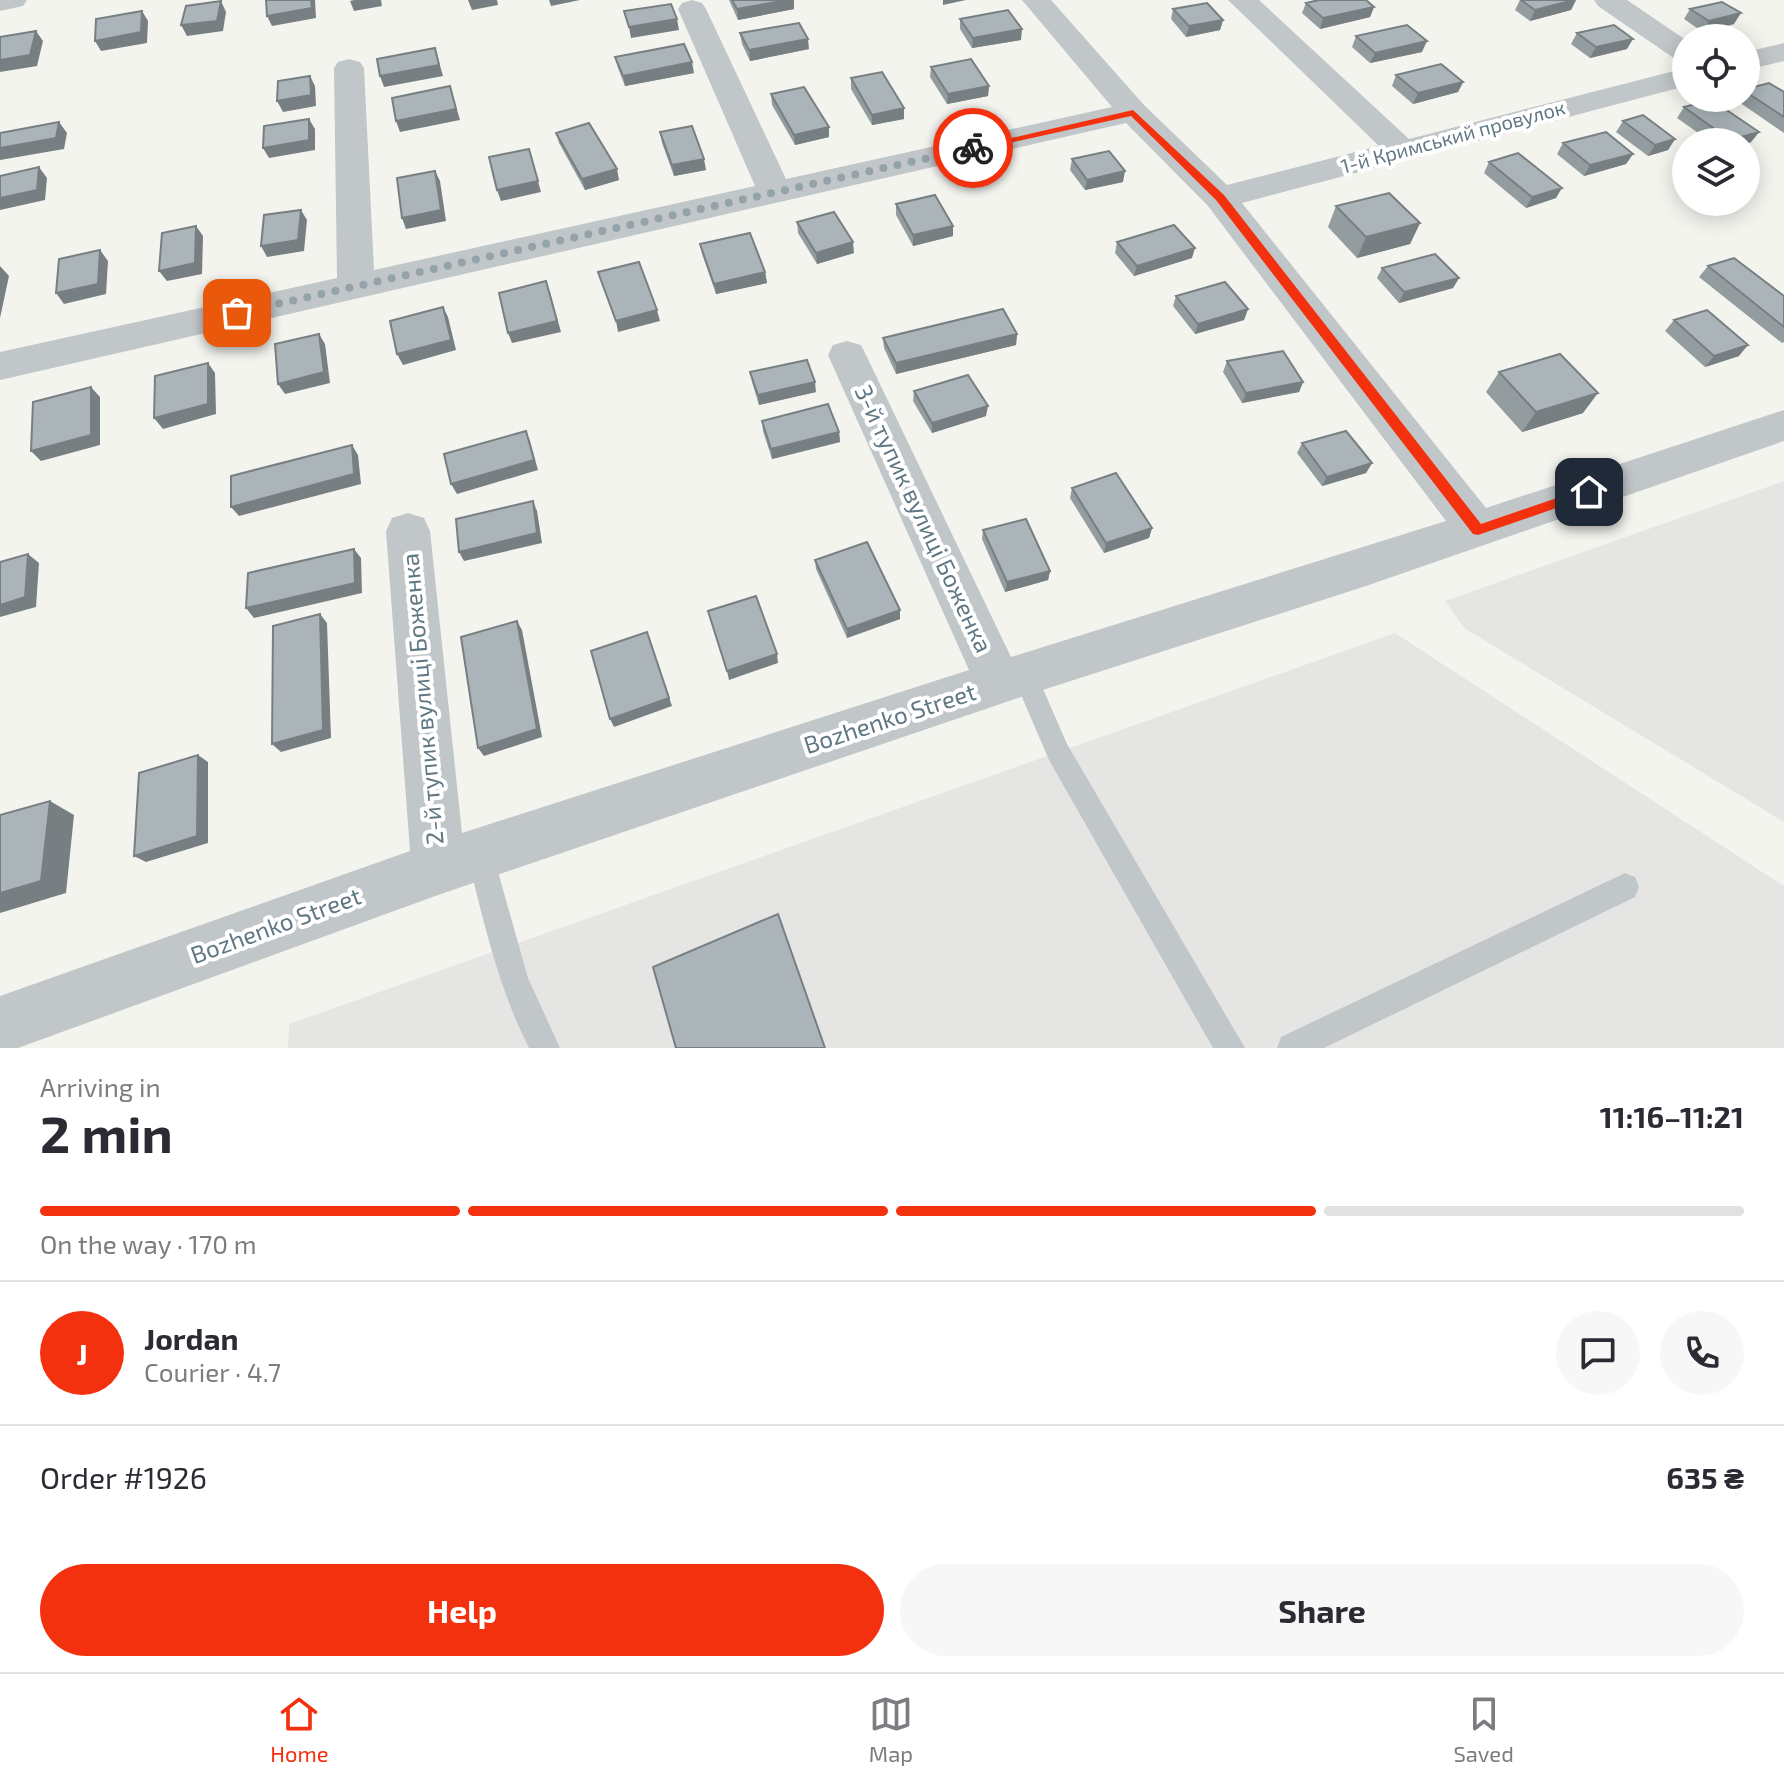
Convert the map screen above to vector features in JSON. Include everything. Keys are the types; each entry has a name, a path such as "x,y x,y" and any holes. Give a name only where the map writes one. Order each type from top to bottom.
{"street":[{"path":"0,2 13,0"},
{"path":"1036,0 1133,112 1220,198 1478,530"},
{"path":"1242,0 1402,150"},
{"path":"1608,0 1672,43"},
{"path":"692,9 775,192"},
{"path":"1760,58 1784,52"},
{"path":"349,68 356,286"},
{"name":"1-й Кримський провулок","path":"1220,198 1672,81"},
{"path":"0,366 1133,112"},
{"name":"3-й тупик вулиці Боженка","path":"847,355 1012,678"},
{"name":"Bozhenko Street","path":"0,1025 459,861 1012,678 1478,530 1784,425"},
{"name":"2-й тупик вулиці Боженка","path":"408,531 459,861"}],"lane":[{"path":"1012,678 1230,1048"},
{"path":"459,861 503,948 533,1026 545,1048"},
{"path":"1292,1048 1625,887"}],"shaded area":[{"path":"1784,481 1784,822 1464,628 1445,601"},
{"path":"1395,633 1784,886 1784,1048 288,1048 289,1024"}],"building":[{"path":"266,0 311,0 312,8 267,16"},
{"path":"732,0 788,0 737,9"},
{"path":"1366,0 1374,7 1323,18 1306,3"},
{"path":"1521,0 1574,0 1535,10"},
{"path":"221,1 217,21 181,25 186,6"},
{"path":"1722,2 1741,13 1709,21 1690,9"},
{"path":"1207,3 1223,20 1189,26 1173,9"},
{"path":"671,4 677,19 629,27 624,11"},
{"path":"1008,10 1022,29 973,38 960,19"},
{"path":"142,11 141,32 95,41 96,19"},
{"path":"799,23 808,39 749,50 740,33"},
{"path":"1407,25 1427,41 1375,53 1356,36"},
{"path":"1614,25 1633,39 1596,47 1577,33"},
{"path":"36,31 30,55 0,60 0,37"},
{"path":"684,44 692,62 623,76 615,57"},
{"path":"435,48 439,65 380,76 377,59"},
{"path":"971,59 989,86 948,94 931,67"},
{"path":"1441,64 1463,82 1418,93 1396,75"},
{"path":"882,72 904,108 872,115 851,78"},
{"path":"310,76 311,95 277,101 278,81"},
{"path":"1769,83 1784,92 1784,117 1760,101 1760,85"},
{"path":"450,86 456,109 396,121 392,98"},
{"path":"804,87 829,127 794,135 771,94"},
{"path":"1691,112 1730,112 1753,128 1713,128"},
{"path":"1643,115 1672,140 1655,145 1623,121"},
{"path":"309,119 309,140 263,148 264,126"},
{"path":"59,122 56,138 0,148 0,133"},
{"path":"589,123 617,169 582,179 556,133"},
{"path":"692,126 704,159 672,165 660,132"},
{"path":"1606,132 1633,154 1590,165 1563,143"},
{"path":"529,149 538,181 497,190 489,157"},
{"path":"1109,151 1125,171 1087,180 1072,159"},
{"path":"1518,153 1562,188 1532,197 1489,162"},
{"path":"39,167 37,190 0,198 0,176"},
{"path":"435,171 441,210 402,218 397,178"},
{"path":"1389,193 1420,223 1366,237 1336,206"},
{"path":"935,195 953,226 913,235 896,204"},
{"path":"301,210 298,240 261,246 264,215"},
{"path":"834,212 853,242 816,253 797,222"},
{"path":"1174,225 1195,248 1137,266 1117,242"},
{"path":"196,226 195,263 159,271 162,233"},
{"path":"750,233 765,272 714,284 700,244"},
{"path":"100,250 98,284 56,293 59,259"},
{"path":"1435,254 1459,278 1404,292 1382,268"},
{"path":"1734,258 1784,296 1784,327 1708,266"},
{"path":"639,262 657,310 616,321 598,272"},
{"path":"546,281 557,321 508,333 499,293"},
{"path":"1225,282 1248,309 1198,324 1176,296"},
{"path":"443,307 451,340 397,354 390,321"},
{"path":"1003,309 1017,334 896,363 883,338"},
{"path":"1707,310 1748,345 1714,356 1674,320"},
{"path":"319,334 324,372 278,384 275,344"},
{"path":"1283,351 1303,382 1246,393 1227,361"},
{"path":"1560,354 1598,393 1536,412 1499,372"},
{"path":"807,360 815,382 758,395 750,372"},
{"path":"208,363 208,404 154,418 155,376"},
{"path":"968,375 988,406 932,423 914,391"},
{"path":"91,387 91,435 31,451 33,402"},
{"path":"828,404 839,432 771,449 762,421"},
{"path":"526,431 534,460 451,484 444,454"},
{"path":"1346,431 1372,463 1327,477 1302,443"},
{"path":"352,445 354,474 231,507 231,476"},
{"path":"1116,473 1152,528 1106,543 1072,488"},
{"path":"533,501 537,533 459,552 456,519"},
{"path":"1026,519 1050,571 1007,582 983,530"},
{"path":"867,542 900,610 847,629 815,560"},
{"path":"354,549 355,583 246,608 248,573"},
{"path":"28,554 25,597 0,605 0,562"},
{"path":"756,596 777,654 727,671 708,611"},
{"path":"320,614 323,730 272,744 273,626"},
{"path":"517,621 537,729 478,748 461,637"},
{"path":"647,632 669,698 610,719 591,651"},
{"path":"198,755 197,836 134,856 139,773"},
{"path":"50,801 41,881 0,893 0,815"},
{"path":"778,914 825,1048 676,1048 653,967"}],"way so far":[{"path":"237,313 973,148"}],"route":[{"path":"973,148 1133,112 1220,198 1478,530 1589,492"}]}
